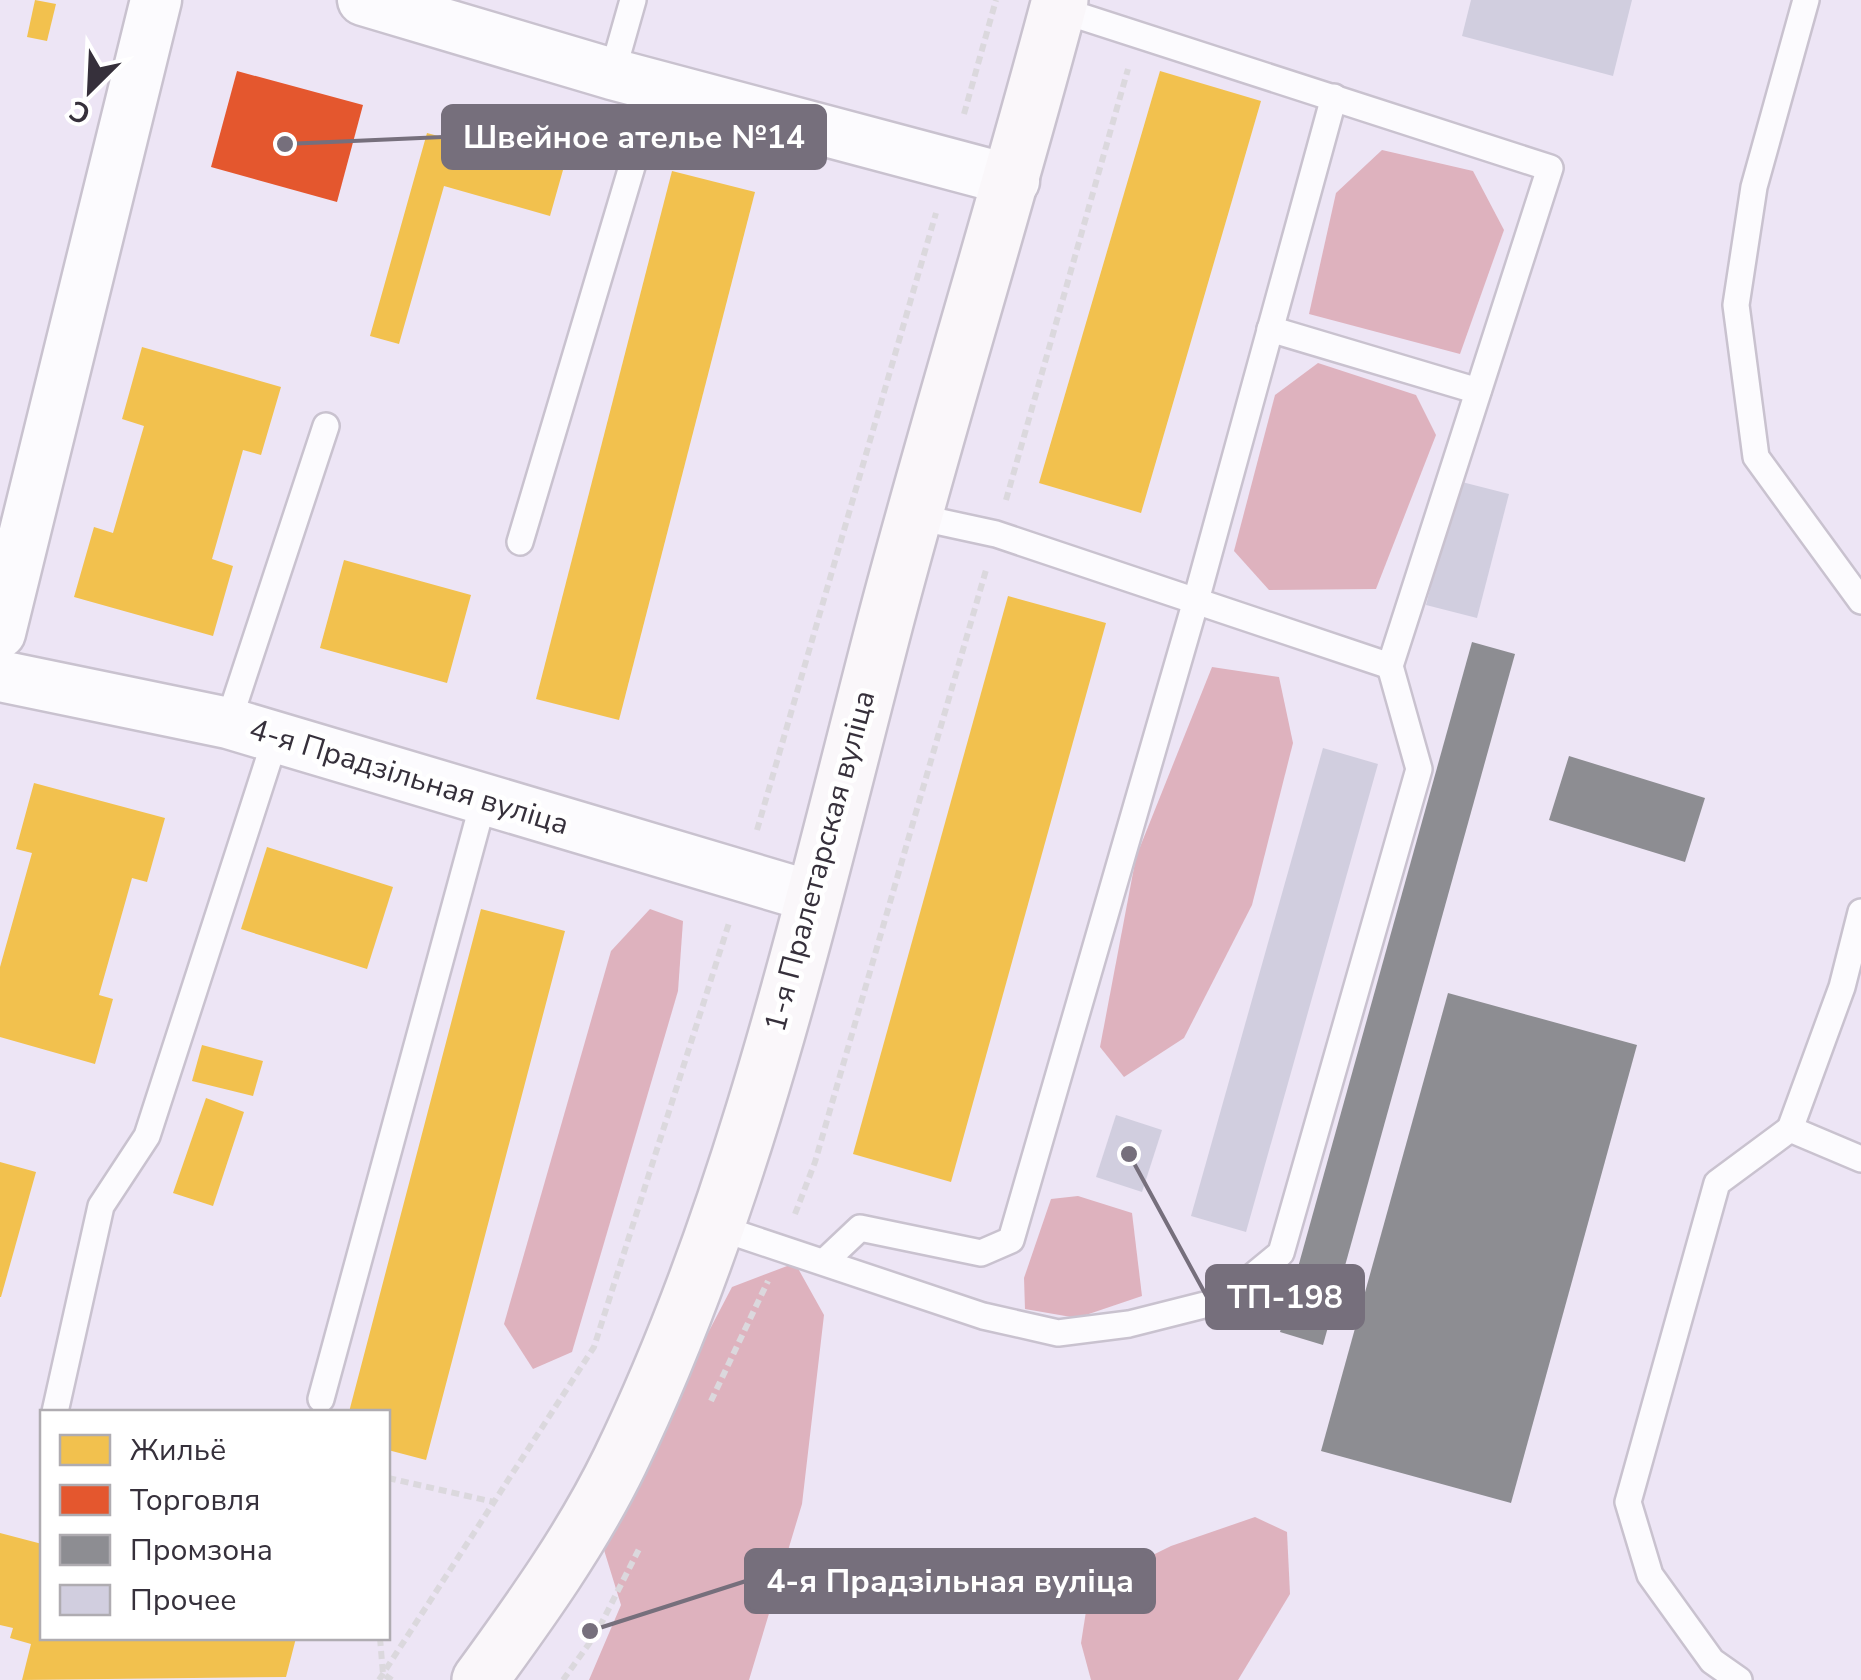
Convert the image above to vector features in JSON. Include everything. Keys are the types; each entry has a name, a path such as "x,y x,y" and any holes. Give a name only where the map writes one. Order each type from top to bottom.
{"main road":[{"name":"1-я Пралетарская вуліца","path":"480,1680 540,1598 620,1463 717,1227 813,897 913,516 1014,181 1059,4"}],"street":[{"path":"0,634 156,0"},
{"path":"385,3 634,80 1014,181"},
{"name":"4-я Прадзільная вуліца","path":"0,676 228,722 813,897"}],"lane":[{"path":"520,542 634,80 632,0"},
{"path":"1806,0 1754,188 1736,305 1756,457 1861,601"},
{"path":"717,1227 984,1316 1058,1333 1129,1324 1224,1300 1281,1253 1419,769 1390,666 1550,168 1138,36 1059,4"},
{"path":"824,1262 860,1228 981,1253 1011,1240 1195,604 1334,97"},
{"path":"1270,329 1478,390"},
{"path":"228,722 326,426"},
{"path":"913,516 996,534 1195,604 1390,666"},
{"path":"55,1410 101,1206 147,1136 276,737"},
{"path":"322,1399 484,800"},
{"path":"1740,1680 1712,1661 1650,1576 1628,1502 1717,1183 1790,1129 1842,987 1861,912"},
{"path":"1790,1129 1861,1159"}],"path":[{"path":"708,1408 782,1250 815,1162 1138,36"},
{"path":"390,1478 494,1502"},
{"path":"563,1680 596,1634 649,1530"},
{"path":"380,1640 383,1674 392,1680"}],"shaded area":[{"path":"1382,150 1473,171 1504,230 1460,354 1309,314 1336,193"},
{"path":"1318,363 1416,395 1436,435 1376,589 1269,590 1234,551 1275,395"},
{"path":"1212,667 1279,677 1293,743 1252,905 1184,1038 1124,1077 1100,1047 1136,857"},
{"path":"650,909 683,921 678,991 572,1352 533,1369 504,1324 611,951"},
{"path":"1078,1196 1132,1213 1142,1296 1077,1318 1025,1309 1024,1278 1051,1199"},
{"path":"795,1263 824,1315 802,1504 749,1680 589,1680 621,1605 604,1550 644,1455 732,1287"},
{"path":"1255,1517 1287,1532 1290,1594 1238,1680 1091,1680 1081,1643 1090,1586 1171,1546"}],"building: Жильё":[{"path":"35,0 56,4 47,41 27,37"},
{"path":"1160,71 1261,101 1141,513 1039,483"},
{"path":"427,133 563,170 550,216 444,186 399,344 370,336"},
{"path":"672,171 755,192 619,720 536,699"},
{"path":"142,347 281,387 261,455 243,450 212,559 233,566 213,636 74,597 94,527 113,533 144,426 122,419"},
{"path":"344,560 471,595 447,683 320,648"},
{"path":"1008,596 1106,623 951,1182 853,1154"},
{"path":"34,783 165,818 147,882 132,878 99,995 113,999 95,1064 0,1037 0,967 32,853 16,849"},
{"path":"267,847 393,887 367,969 241,929"},
{"path":"481,909 565,931 426,1460 390,1451 390,1410 350,1410"},
{"path":"202,1045 263,1061 253,1096 192,1081"},
{"path":"206,1098 244,1112 213,1206 173,1193"},
{"path":"0,1162 36,1172 1,1297 0,1297"},
{"path":"0,1533 40,1543 40,1640 295,1640 286,1677 22,1680 31,1644 10,1638 13,1628 0,1625"}],"building: Торговля":[{"path":"237,71 363,105 337,202 211,167"}],"building: Промзона":[{"path":"1472,642 1515,654 1323,1345 1280,1332"},
{"path":"1569,756 1705,798 1685,862 1549,820"},
{"path":"1448,993 1637,1045 1511,1503 1321,1451"}],"building: Прочее":[{"path":"1471,0 1632,0 1613,76 1462,36"},
{"path":"1458,481 1509,494 1477,618 1426,605"},
{"path":"1323,748 1378,764 1246,1232 1191,1216"},
{"path":"1116,1115 1162,1130 1142,1192 1096,1177"}],"place":[{"name":"Швейное ателье №14","path":"285,144"},
{"name":"ТП-198","path":"1129,1154"},
{"name":"4-я Прадзільная вуліца","path":"590,1631"}]}
